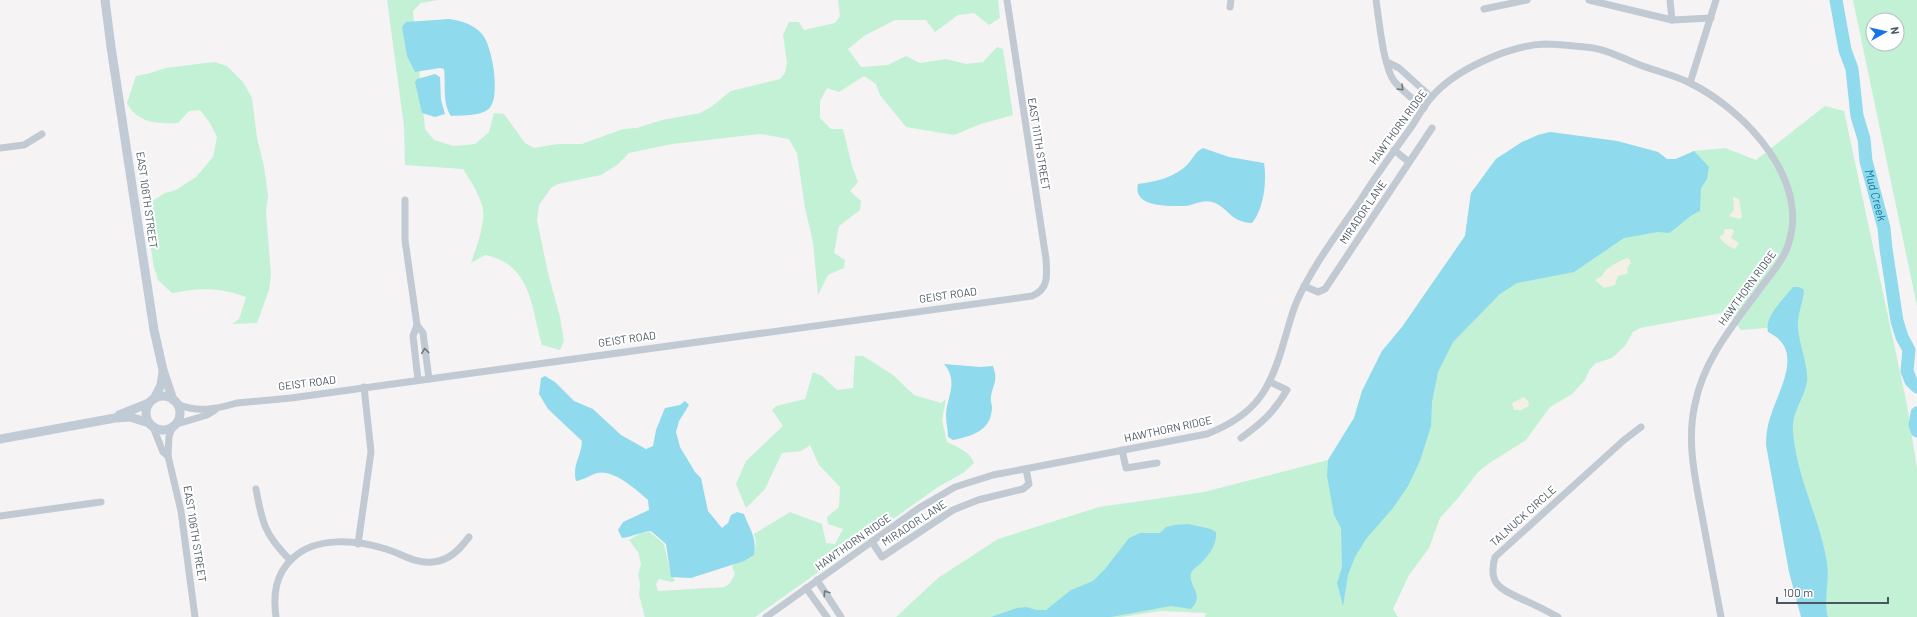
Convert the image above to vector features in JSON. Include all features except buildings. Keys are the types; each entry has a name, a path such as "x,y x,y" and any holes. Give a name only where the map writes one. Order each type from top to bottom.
{"street":[{"name":"EAST 106TH STREET","path":"101,0 108,32"},
{"name":"EAST 106TH STREET","path":"105,0 108,32 154,330 164,370 175,402"},
{"name":"EAST 111TH STREET","path":"1007,0 1046,259 1047,280 1042,290"},
{"path":"1376,0 1387,62 1394,80 1424,108"},
{"path":"1484,9 1501,3 1527,0"},
{"path":"1589,0 1672,20 1711,18"},
{"path":"1621,7 1624,0"},
{"path":"1670,0 1672,20"},
{"path":"1690,83 1716,0"},
{"name":"HAWTHORN RIDGE","path":"766,617 919,508 955,487 973,480 1207,434 1221,429 1247,412 1259,399 1270,382 1295,306 1304,286 1431,97 1451,81 1483,60 1513,50 1544,44 1595,48 1690,83 1728,108 1756,134 1773,158 1791,195 1794,212 1791,237 1784,257 1715,353 1702,378 1694,405 1691,436 1693,468 1721,617"},
{"path":"1387,62 1399,68 1431,97"},
{"name":"MIRADOR LANE","path":"1304,286 1318,292 1324,289 1432,128"},
{"path":"0,148 24,145 42,134"},
{"path":"1394,150 1409,162"},
{"path":"405,200 405,240 417,325 413,336 418,380"},
{"name":"GEIST ROAD","path":"175,426 237,403 429,379 1032,296 1042,290"},
{"path":"417,325 423,333 429,379"},
{"name":"EAST 106TH STREET","path":"152,401 161,385 164,370"},
{"path":"1241,438 1262,423 1276,409 1287,390 1270,382"},
{"path":"358,544 371,452 364,387"},
{"path":"0,439 115,418 130,417 164,430 175,426 180,412 175,402 162,396 124,412 115,418"},
{"path":"151,425 146,414 152,401"},
{"name":"GEIST ROAD","path":"175,402 191,410 215,410"},
{"name":"EAST 106TH STREET","path":"151,425 163,452 168,456"},
{"name":"EAST 106TH STREET","path":"175,426 169,437 168,456 181,511 195,617"},
{"name":"TALNUCK CIRCLE","path":"1558,617 1504,592 1495,582 1492,569 1495,557 1618,445 1641,427"},
{"path":"1122,450 1126,468 1157,463"},
{"name":"MIRADOR LANE","path":"872,542 882,557 953,510 989,496 1024,489 1028,484 1026,469"},
{"path":"256,489 263,526 272,540 290,560"},
{"path":"0,516 101,502"},
{"path":"276,617 274,598 276,587 283,568 290,560 303,550 318,543 335,541 358,544 385,549 417,561 431,562 450,557 469,537"},
{"path":"817,580 841,617"},
{"path":"806,588 827,617"}],"green space":[{"path":"387,0 438,0 421,3 413,11 425,129 434,140 454,146 475,144 489,132 494,113 504,114 525,143 534,148 558,144 582,144 623,129 637,128 662,120 700,113 711,107 731,91 780,79 785,73 787,63 783,35 789,22 799,22 804,30 835,23 840,16 838,0 998,0 1000,18 989,25 974,13 958,15 935,32 926,20 895,20 864,36 848,49 861,67 888,65 906,56 920,63 946,59 966,64 983,62 997,47 1003,49 1013,115 981,124 954,135 906,127 880,95 876,84 864,76 839,92 827,88 820,101 820,118 831,129 843,129 852,166 858,182 850,191 861,201 860,210 839,226 834,253 845,260 844,268 828,275 818,295 813,242 805,208 797,153 789,139 760,134 672,144 629,153 617,165 601,175 558,184 551,188 539,205 537,220 548,273 560,317 564,341 560,350 542,345 532,303 527,290 521,278 512,268 500,260 485,255 471,263 482,226 483,211 474,186 463,169 405,165 404,126"},
{"path":"1853,0 1917,0 1917,306"},
{"path":"214,62 227,66 243,82 252,98 257,138 264,166 268,196 266,212 271,275 269,290 257,323 232,324 239,319 246,297 227,291 209,289 172,293 158,280 154,267 146,219 149,203 165,193 176,190 196,177 213,157 217,137 210,123 200,110 189,111 178,123 148,121 136,115 127,103 136,76 166,68"},
{"path":"1825,106 1844,111 1907,405 1917,468 1917,617 1809,617 1785,433 1793,358 1778,327 1741,330 1727,312 1640,328 1633,332 1625,346 1612,358 1596,363 1590,369 1585,380 1572,394 1550,407 1526,440 1478,472 1459,497 1440,518 1429,548 1409,575 1393,609 1398,617 1205,617 1206,613 1161,611 1121,617 896,617 938,578 998,539 1099,507 1204,492 1328,460 1354,418 1362,391 1382,351 1402,327 1465,236 1471,193 1496,159 1522,142 1538,135 1550,132 1617,141 1658,152 1667,159 1676,159 1694,151 1725,148 1756,160"},
{"path":"855,356 863,356 893,375 914,395 941,403 946,399 942,420 947,442 970,455 974,463 963,473 938,487 755,617 645,617 639,595 640,583 638,575 641,564 638,552 629,540 641,533 650,532 664,544 670,571 675,581 671,582 659,579 656,584 658,591 725,587 730,583 735,574 732,567 734,564 754,555 756,543 754,534 790,512 822,524 826,543 835,544 843,529 828,524 827,517 839,507 840,487 819,465 810,445 801,451 782,453 765,489 746,508 736,484 746,461 783,426 772,410 776,406 805,399 813,372 822,376 837,390 853,388"}],"sand":[{"path":"1733,197 1739,199 1742,217 1740,219 1729,216 1734,210"},
{"path":"1732,229 1734,231 1731,238 1739,243 1735,249 1726,244 1720,236 1724,234 1724,230"},
{"path":"1627,258 1631,263 1627,268 1628,273 1618,276 1615,285 1604,288 1595,280 1602,276 1606,270 1613,265"},
{"path":"1524,397 1528,401 1529,406 1521,410 1514,410 1512,403"}],"water":[{"path":"449,19 471,25 482,34 489,48 494,69 494,100 488,110 478,114 451,116 445,99 444,69 440,68 415,72 407,56 402,27 406,22"},
{"path":"435,74 440,77 441,100 445,114 435,117 422,113 415,82 417,79"},
{"path":"1550,132 1617,141 1658,152 1667,159 1676,159 1694,151 1709,167 1707,179 1701,188 1700,211 1669,233 1658,232 1624,238 1574,272 1517,283 1500,294 1453,342 1438,372 1432,402 1431,426 1420,461 1408,486 1393,508 1366,539 1355,557 1348,575 1343,606 1337,583 1342,567 1341,528 1334,515 1327,476 1328,460 1354,418 1362,391 1382,351 1402,327 1465,236 1471,193 1496,159 1522,142 1538,135"},
{"path":"1203,148 1229,157 1264,163 1264,194 1262,203 1252,223 1238,220 1218,204 1209,201 1185,206 1170,206 1146,202 1141,198 1138,192 1138,184 1171,176 1183,169 1196,153"},
{"path":"1793,287 1799,287 1804,290 1798,318 1798,328 1807,382 1794,418 1793,431 1795,448 1803,481 1824,546 1828,569 1826,605 1828,617 1801,617 1789,572 1766,445 1768,425 1783,383 1787,360 1785,349 1779,340 1768,332 1769,320 1776,308"},
{"path":"944,364 980,367 993,366 995,381 991,398 991,416 984,427 967,437 953,440 948,437 946,418 951,389 951,377"},
{"path":"545,376 555,382 574,401 593,409 621,435 646,449 653,446 656,430 665,408 680,405 685,401 689,405 679,421 676,432 680,447 695,472 701,478 708,511 722,528 728,523 731,515 737,512 744,514 754,538 754,555 744,561 691,578 671,577 666,544 651,531 622,538 618,530 623,522 649,510 648,500 624,481 610,474 597,473 582,480 576,481 575,470 582,441 548,409 539,394 541,378"},
{"path":"1188,524 1211,529 1216,532 1212,550 1192,571 1191,581 1197,594 1197,598 1191,609 1171,606 1111,617 991,617 1017,608 1026,607 1037,610 1046,610 1071,590 1093,581 1105,569 1129,538 1140,533 1160,533 1166,527"}],"waterway":[{"name":"Mud Creek","path":"1836,0 1845,50 1852,69 1857,116 1864,139 1866,161 1884,228 1897,321 1902,337 1909,350 1907,371 1911,381 1917,387"},
{"name":"Mud Creek","path":"1917,413 1915,425 1917,431"}]}
